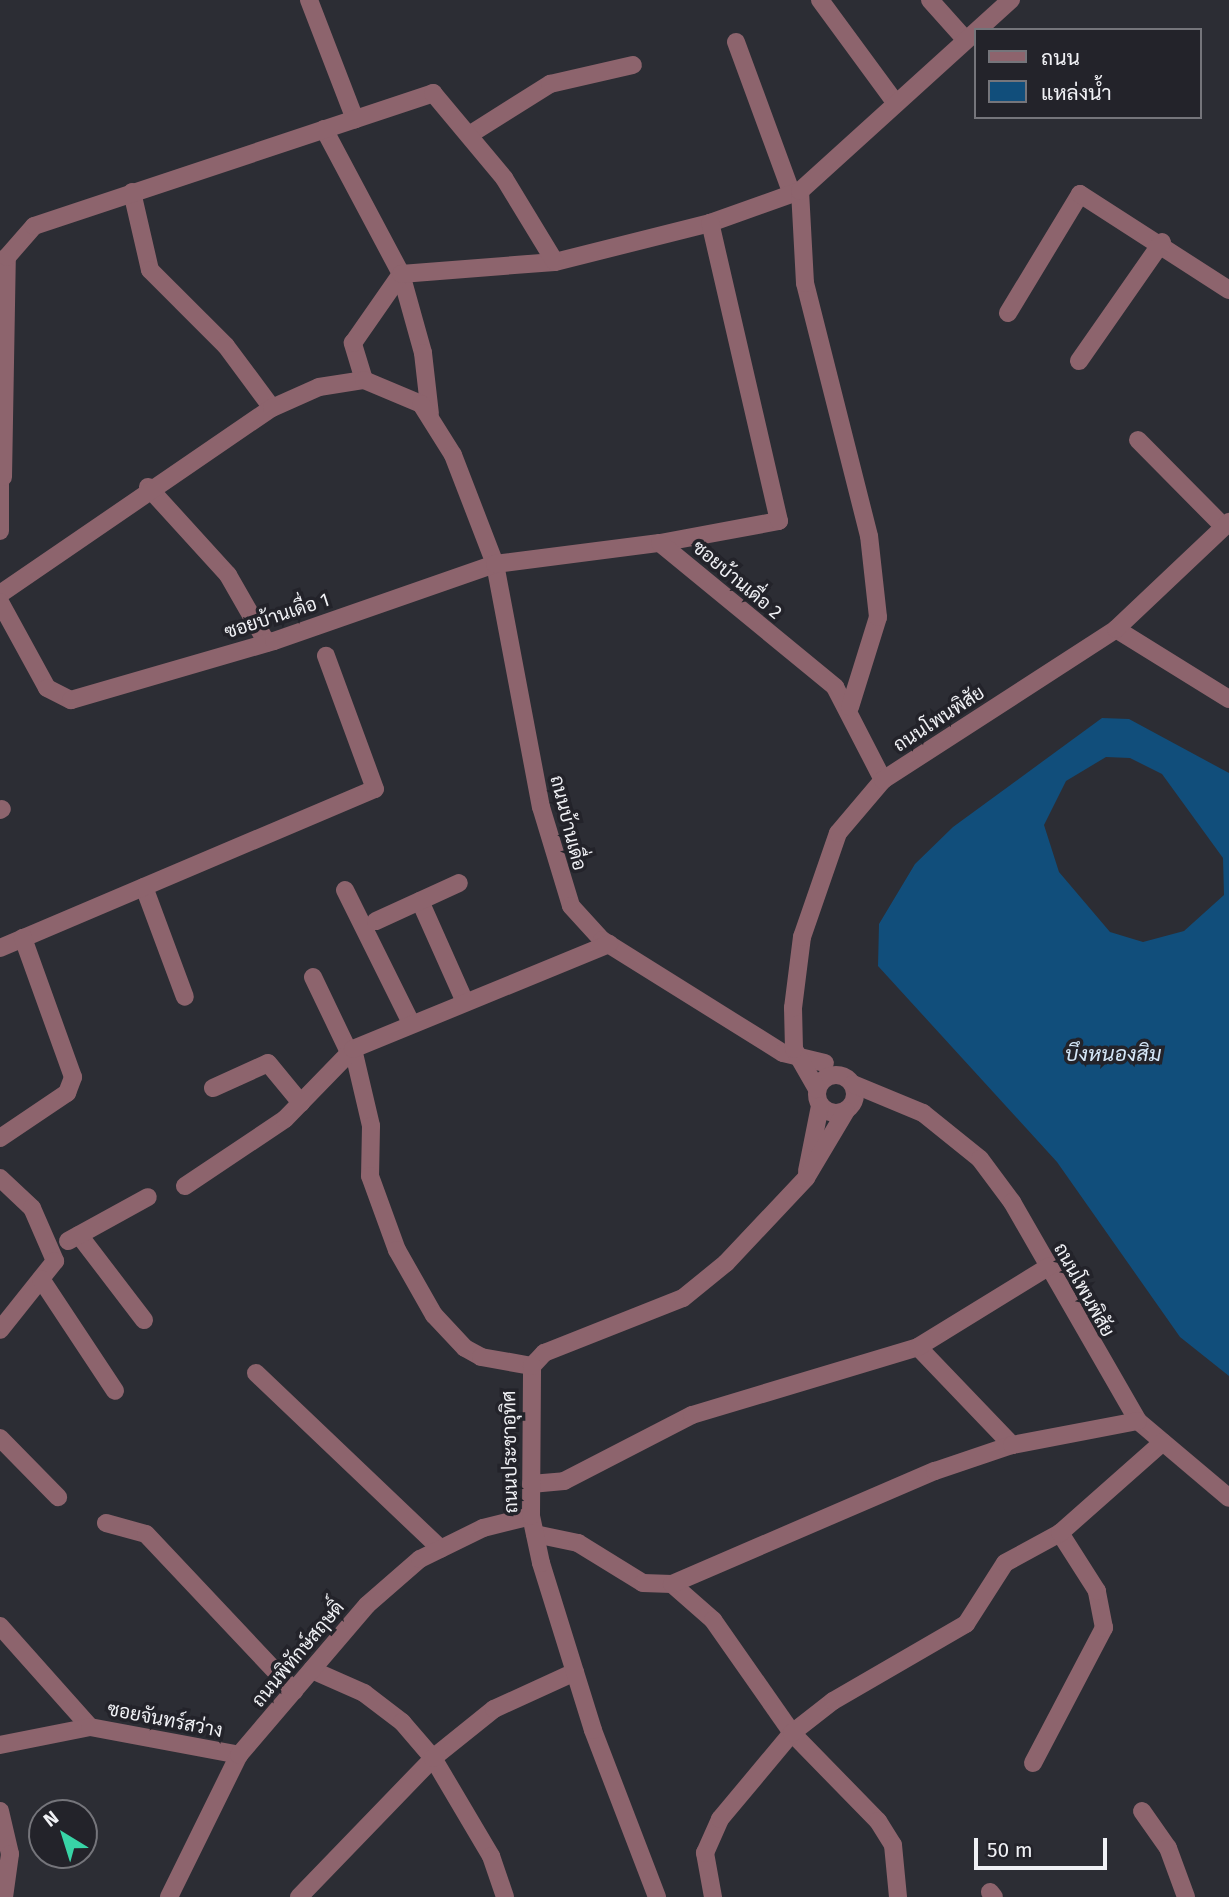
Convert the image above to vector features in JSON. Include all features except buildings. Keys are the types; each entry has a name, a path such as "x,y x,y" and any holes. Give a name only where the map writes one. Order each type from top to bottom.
{"street":[{"path":"309,0 355,119"},
{"path":"820,0 895,102"},
{"path":"930,0 964,38"},
{"path":"976,28 1011,0"},
{"path":"401,274 555,262 710,223 796,192 974,30"},
{"path":"736,42 796,192 805,283 867,523 878,617 850,707"},
{"path":"469,135 550,84 633,65"},
{"path":"0,531 3,257 34,226 433,93 504,178 555,262"},
{"path":"324,129 401,274 423,354 430,414"},
{"path":"132,192 150,270 226,346 272,408"},
{"path":"1008,313 1080,194 1162,242 1229,290"},
{"path":"495,564 660,543 779,521 710,223"},
{"path":"1079,361 1162,242"},
{"path":"364,380 353,342 401,274"},
{"path":"0,594 148,487 272,408 319,387 364,380 430,414"},
{"name":"ถนนบ้านเดื่อ","path":"430,414 453,455 495,564 561,881 586,928 800,1061 830,1069"},
{"path":"1138,440 1227,525"},
{"path":"148,487 228,575 267,643"},
{"name":"ถนนโพนพิสัย","path":"800,1061 794,1030 802,937 822,866 838,834 883,780 1116,629 1227,525"},
{"name":"ซอยบ้านเดื่อ 2","path":"660,543 825,677 850,707 883,780"},
{"name":"ซอยบ้านเดื่อ 1","path":"0,602 47,688 71,700 267,643 495,564"},
{"path":"1116,629 1229,699"},
{"path":"0,948 375,789 326,656"},
{"path":"376,921 459,883"},
{"path":"144,887 186,997"},
{"path":"345,890 410,1021"},
{"path":"420,901 464,1000"},
{"path":"0,1138 66,1093 72,1076 23,938"},
{"path":"185,1186 301,1103 351,1051 410,1021 609,944"},
{"path":"313,976 351,1051 371,1126 370,1176 397,1250 434,1315 464,1348 532,1366"},
{"path":"794,1030 830,1069 819,1097 806,1178"},
{"path":"800,1061 829,1113 904,1104"},
{"path":"213,1088 268,1063 301,1103"},
{"name":"ถนนโพนพิสัย","path":"830,1069 853,1084 904,1104 952,1131 980,1159 1048,1267 1138,1421 1229,1498"},
{"path":"848,1109 853,1084"},
{"name":"ถนนประชาอุทิศ","path":"657,1897 575,1672 535,1534 531,1516 532,1366 544,1353 683,1298 726,1263 806,1178 848,1109"},
{"path":"0,1178 32,1209 55,1248 55,1261 0,1330"},
{"path":"55,1248 148,1197"},
{"path":"79,1235 144,1320"},
{"path":"531,1484 564,1481 704,1411 918,1347 1048,1267"},
{"path":"41,1279 115,1391"},
{"path":"918,1347 1012,1445"},
{"path":"256,1373 440,1549"},
{"path":"535,1534 578,1543 643,1583 672,1584 744,1548 1012,1445 1138,1421"},
{"path":"0,1438 58,1497"},
{"path":"713,1897 705,1853 720,1819 792,1733 833,1701 966,1624 1005,1563 1060,1533 1163,1442"},
{"name":"ถนนพิทักษ์สฤษดิ์","path":"169,1897 239,1755 367,1605 440,1549 531,1516"},
{"path":"106,1523 126,1523 146,1534 294,1692"},
{"path":"1033,1763 1104,1628 1097,1591 1060,1533"},
{"path":"672,1584 713,1620 792,1733 878,1821 893,1845 898,1897"},
{"path":"0,1626 90,1727"},
{"path":"312,1670 364,1693 402,1722 433,1758 491,1856 505,1897"},
{"path":"299,1897 433,1758 494,1709 575,1672"},
{"name":"ซอยจันทร์สว่าง","path":"0,1745 90,1727 239,1755"},
{"path":"0,1811 10,1854 4,1897"},
{"path":"1142,1811 1168,1849 1186,1897"}],"water":[{"name":"บึงหนองสิม","path":"1102,718 1129,719 1229,773 1229,1376 1180,1337 1057,1162 878,966 879,924 915,864 953,827","holes":["1106,757 1130,758 1162,774 1223,858 1224,895 1184,931 1143,942 1110,932 1059,872 1044,825 1066,781"]}]}
